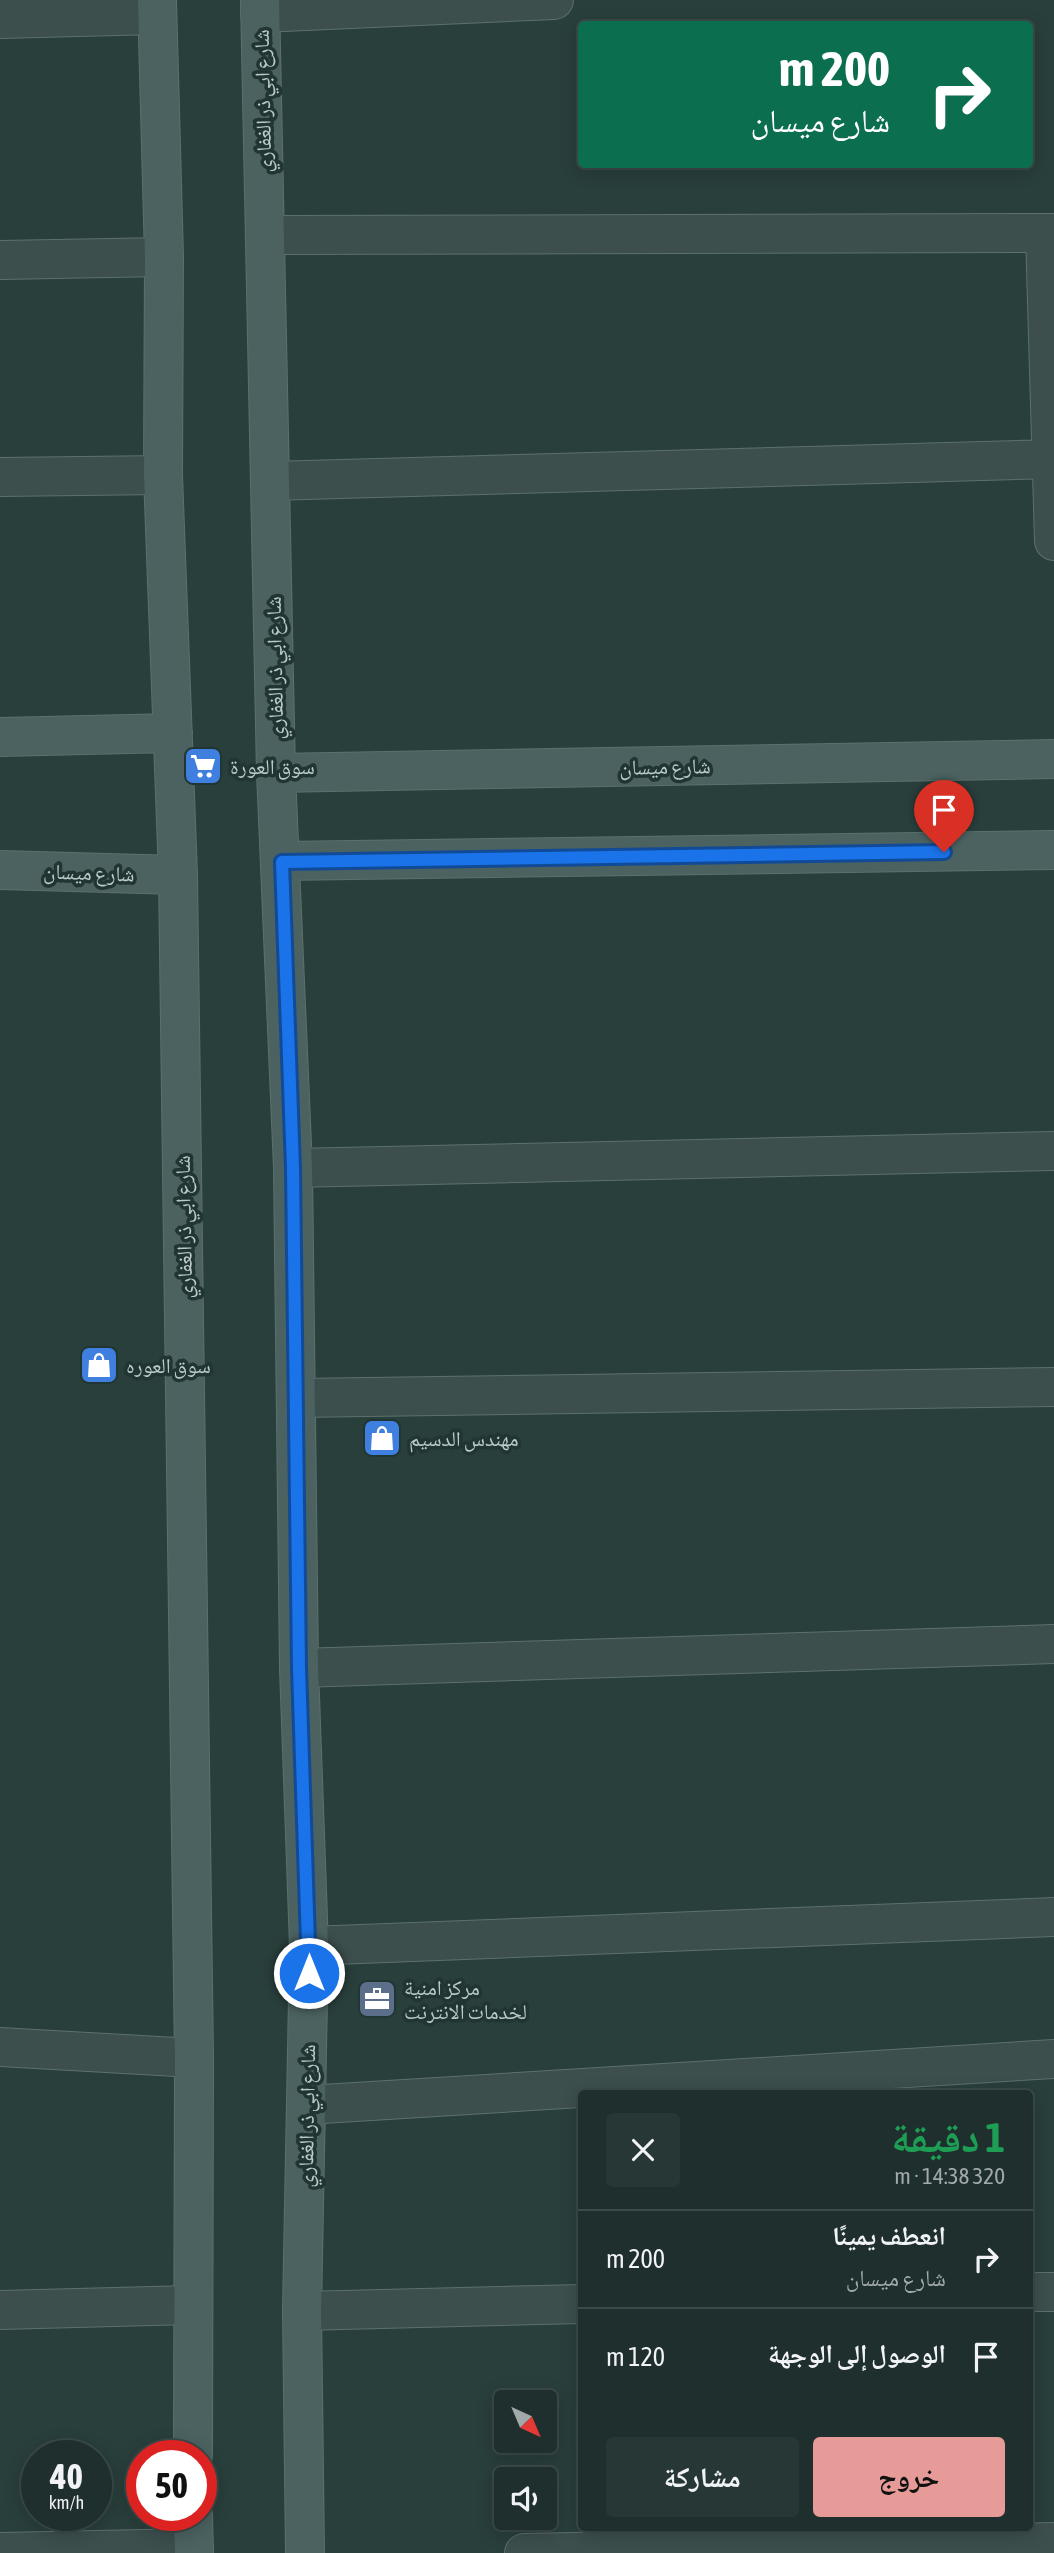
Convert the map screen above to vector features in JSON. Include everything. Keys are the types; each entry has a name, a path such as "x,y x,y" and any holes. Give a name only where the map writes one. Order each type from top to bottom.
{"main road":[{"name":"شارع ابي ذر الغفاري","path":"260,6 276,773 282,862 293,1168 299,1668 309,1946 302,2311 305,2553"},
{"name":"شارع ابي ذر الغفاري","path":"157,7 164,257 163,475 178,875 194,2058 192,2440"},
{"path":"0,737 173,733"},
{"name":"شارع ميسان","path":"276,773 1054,759"},
{"path":"282,862 1054,850"},
{"name":"شارع ميسان","path":"0,870 178,875"}],"street":[{"path":"260,6 554,0"},
{"path":"0,19 157,7"},
{"path":"265,235 1050,233 1054,541"},
{"path":"0,260 164,257"},
{"path":"270,481 1053,459"},
{"path":"0,477 163,475"},
{"path":"293,1168 1054,1151"},
{"path":"296,1398 1054,1387"},
{"path":"299,1668 1054,1644"},
{"path":"309,1946 1054,1917"},
{"path":"0,2047 194,2058"},
{"path":"306,2105 1054,2059"},
{"path":"1033,2292 1054,2292"},
{"path":"302,2311 578,2304"},
{"path":"0,2310 191,2305"},
{"path":"0,2552 194,2538"},
{"path":"524,2553 1054,2542"}],"place":[{"name":"سوق العورة","path":"203,766"},
{"name":"سوق العوره","path":"99,1365"},
{"name":"مهندس الدسيم","path":"382,1438"},
{"name":"مركز امنية لخدمات الانترنت","path":"377,1999"}],"route":[{"path":"309,1973 299,1668 293,1168 282,862 944,852"}]}
